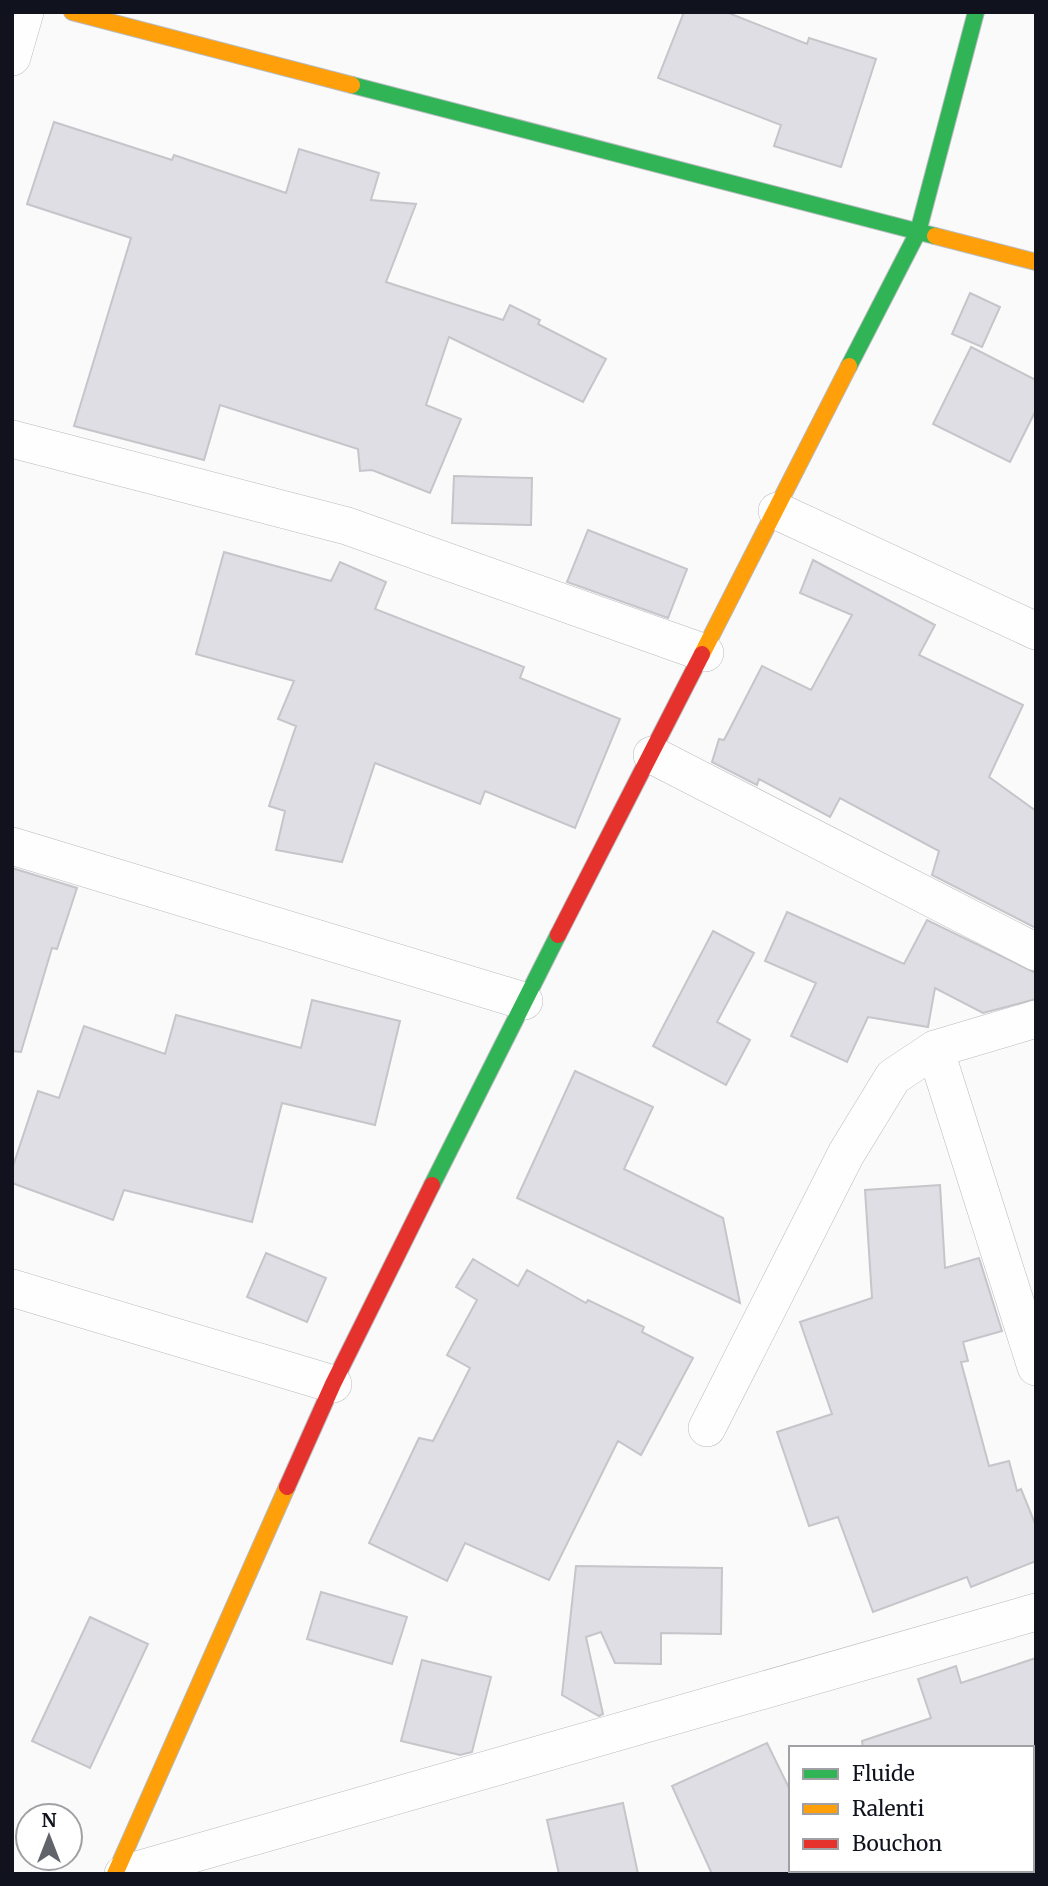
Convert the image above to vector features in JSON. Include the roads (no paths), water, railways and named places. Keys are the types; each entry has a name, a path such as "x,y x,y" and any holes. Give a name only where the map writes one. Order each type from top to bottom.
{"street":[{"path":"12,57 25,12"},
{"path":"72,12 1036,262"},
{"path":"116,1874 332,1384 524,1001 705,653 918,232 976,12"},
{"path":"12,439 347,526 705,653"},
{"path":"777,511 1036,631"},
{"path":"652,755 1036,951"},
{"path":"12,846 524,1001"},
{"path":"707,1428 846,1154 893,1077 935,1049 1036,1019"},
{"path":"935,1049 1028,1314 1036,1367"},
{"path":"12,1289 332,1384"},
{"path":"123,1874 1036,1612"}]}
